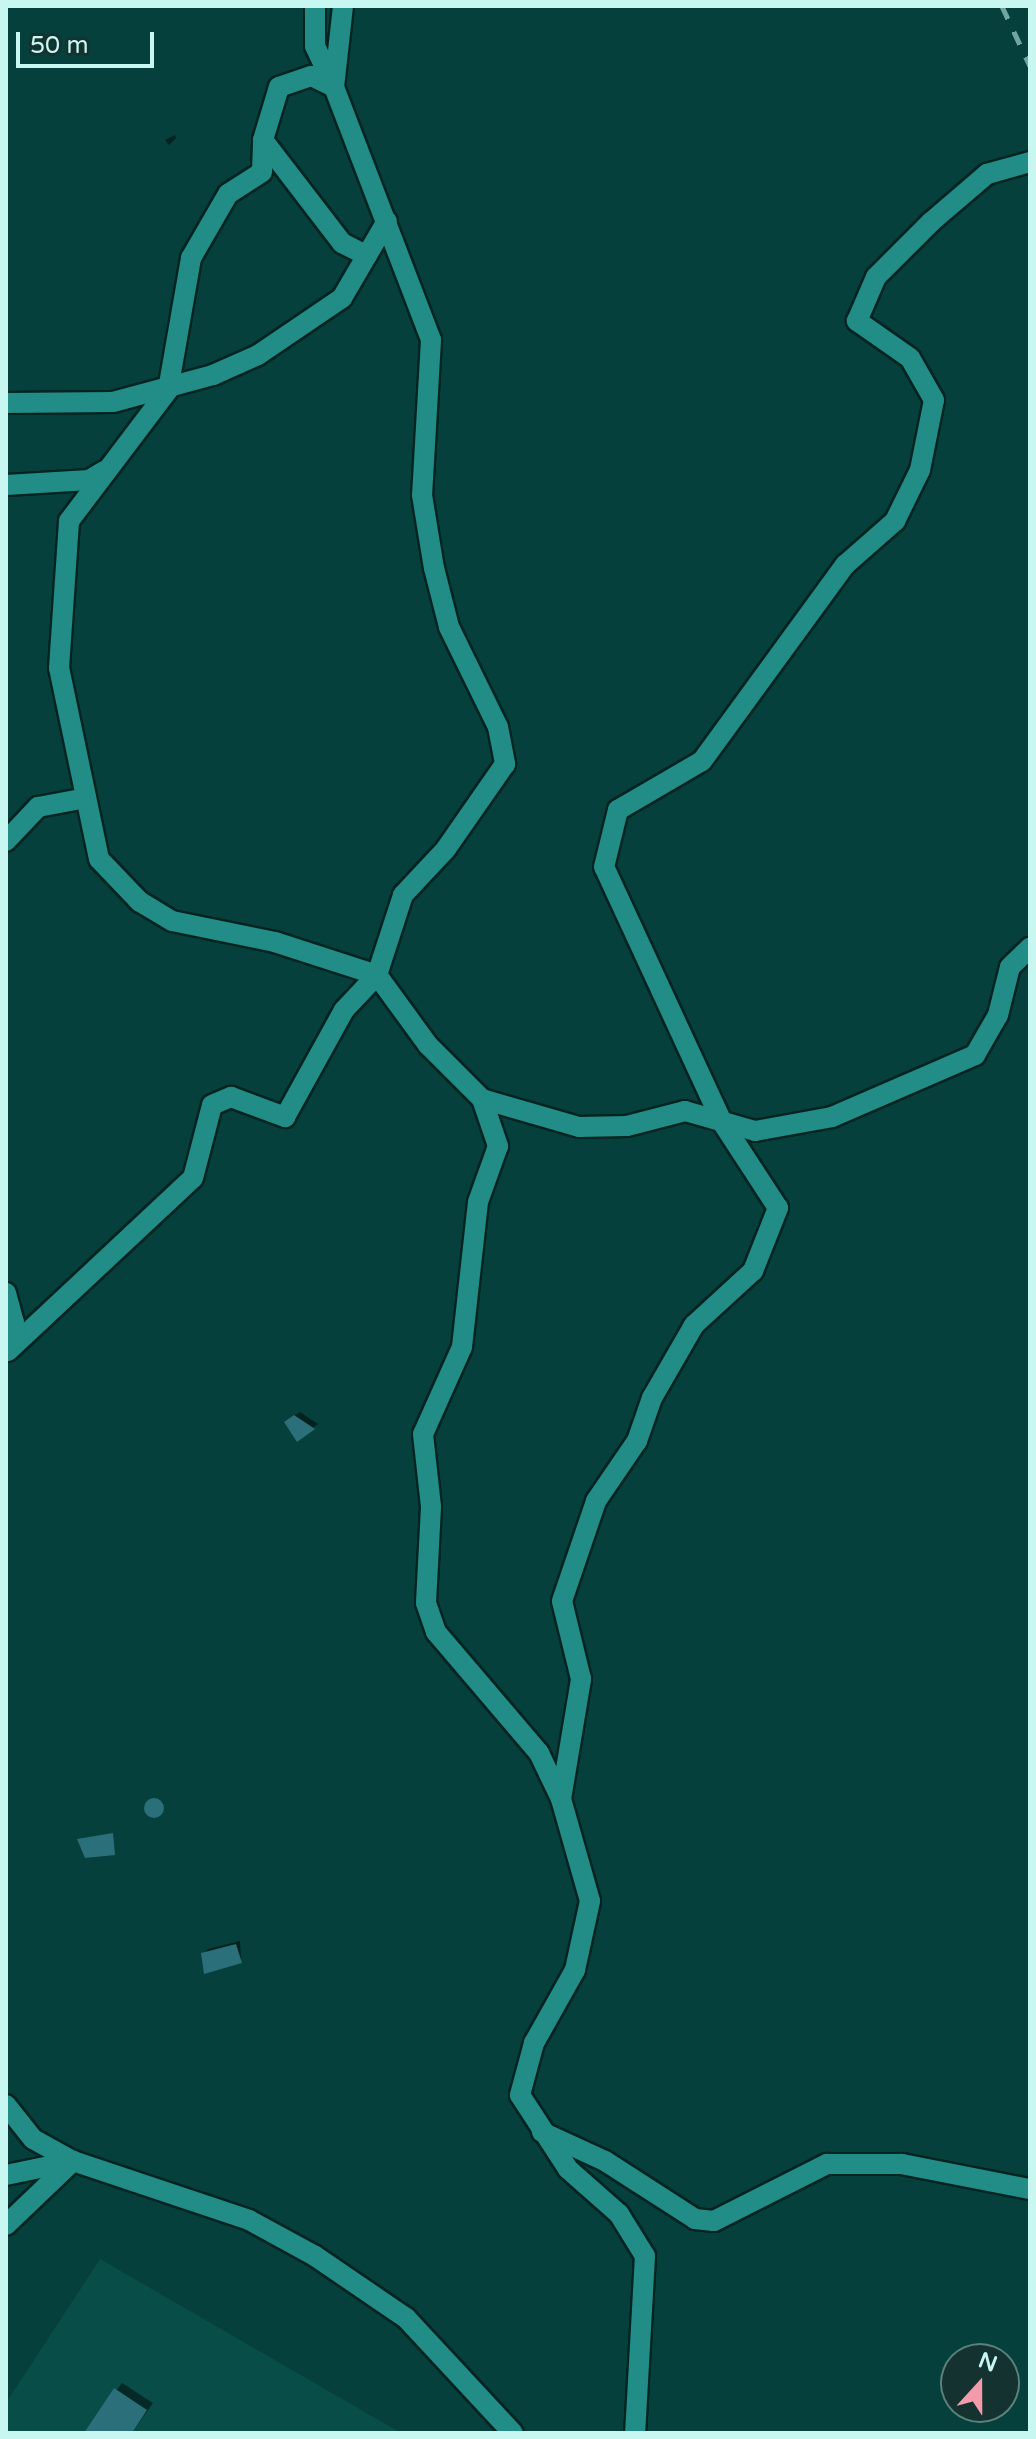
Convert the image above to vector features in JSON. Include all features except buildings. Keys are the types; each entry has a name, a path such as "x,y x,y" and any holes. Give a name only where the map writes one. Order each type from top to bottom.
{"street":[{"path":"7,1352 193,1178 212,1105 231,1097 285,1117 344,1010 377,975 403,895 446,849 505,764 498,727 449,627 434,568 422,495 431,340 387,221 315,46 315,6"},
{"path":"334,87 343,6"},
{"path":"334,87 311,76 279,87 263,140 262,172 228,194 191,258 168,390 117,462 69,521 61,560 59,668 99,859 140,902 172,921 275,942 377,975 428,1045 482,1099 498,1146 478,1202 469,1322 423,1434 431,1507 426,1603 436,1632 539,1753 561,1799 590,1901 575,1970 534,2043 520,2095 538,2130 619,2214 645,2256 635,2433"},
{"path":"263,140 342,243 367,256"},
{"path":"561,1799 581,1679 562,1601 596,1501 637,1441 652,1398 694,1325 753,1271 778,1208 722,1122 604,867 618,810 702,761 845,565 895,521 920,470 934,400 910,358 857,321 876,277 931,222 987,174 1030,162"},
{"path":"6,403 113,402 168,390 258,355 342,298 387,221"},
{"path":"6,485 89,480 117,462"},
{"path":"6,841 38,807 86,798"},
{"path":"482,1099 579,1127 627,1126 685,1111 755,1131 832,1117 975,1055 998,1015 1010,967 1030,948"},
{"path":"6,1293 14,1322 7,1352"},
{"path":"6,2105 33,2139 73,2161 249,2220 315,2256 406,2318 513,2433"},
{"path":"538,2130 605,2161 695,2219 714,2221 827,2164 902,2164 1030,2189"},
{"path":"6,2175 73,2161"},
{"path":"6,2225 73,2161"}],"shaded area":[{"path":"100,2259 401,2433 6,2433 6,2403"}],"railway":[{"path":"1002,6 1030,66"}]}
